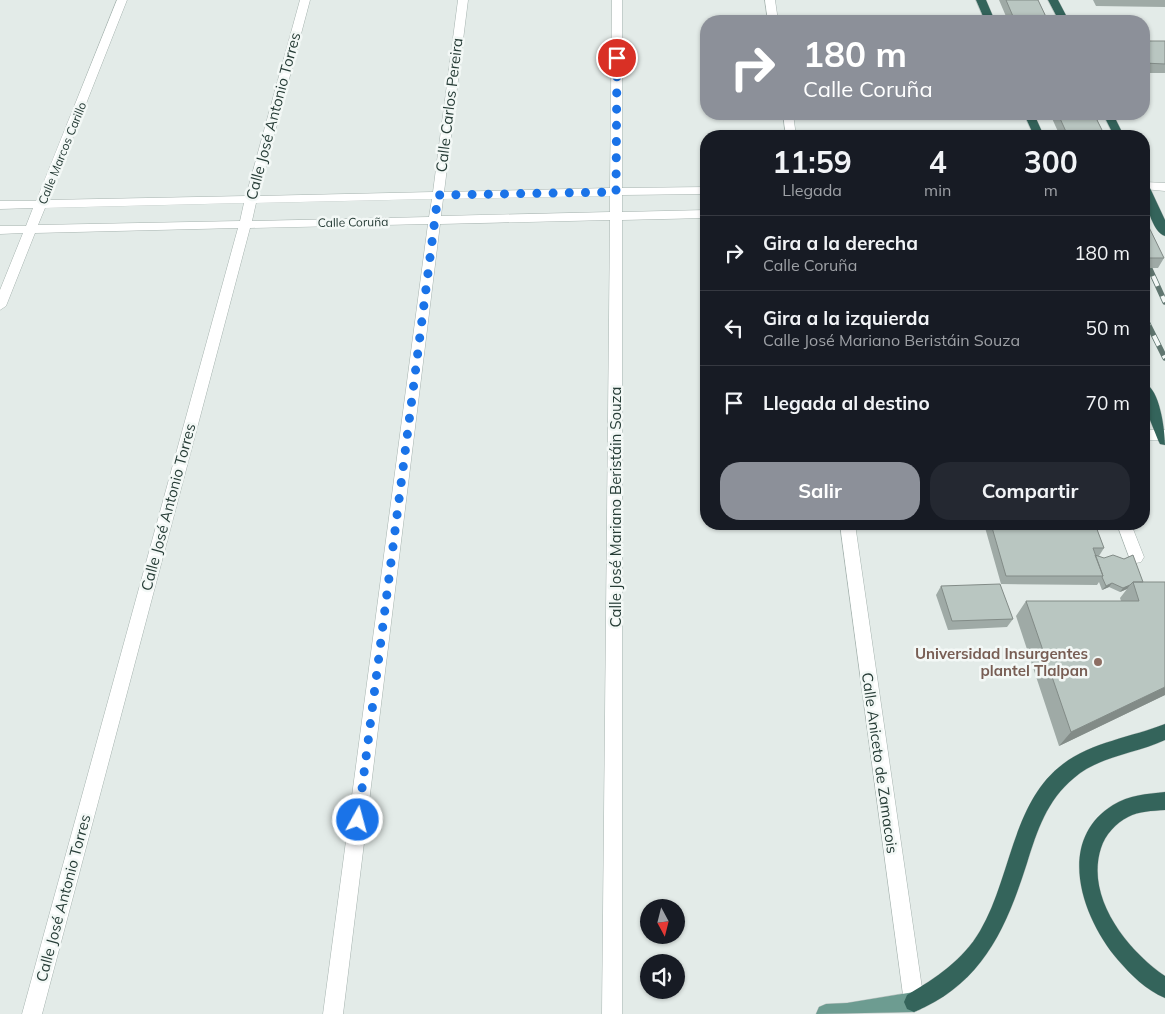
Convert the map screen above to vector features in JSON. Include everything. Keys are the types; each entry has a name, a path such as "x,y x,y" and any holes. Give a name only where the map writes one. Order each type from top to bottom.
{"highway":[{"path":"982,0 988,15"},
{"path":"1053,0 1061,15"},
{"path":"1150,200 1165,232"},
{"path":"1150,403 1164,437"},
{"path":"914,1002 937,991 958,976 975,958 993,931 1006,901 1031,823 1041,801 1056,782 1074,766 1092,756 1165,732"},
{"path":"1165,800 1150,800 1129,805 1112,814 1098,829 1090,848 1088,869 1091,894 1100,917 1115,942 1135,964 1165,988"}],"main road":[{"path":"826,1014 914,1002"}],"street":[{"name":"Calle Marcos Carillo","path":"0,306 122,0"},
{"name":"Calle José Antonio Torres","path":"32,1014 305,0"},
{"name":"Calle Carlos Pereira","path":"333,1014 463,0"},
{"name":"Calle José Mariano Beristáin Souza","path":"612,1014 617,0"},
{"path":"770,0 772,15"},
{"path":"1150,187 1165,186"},
{"name":"Calle Coruña","path":"0,206 700,190"},
{"name":"Calle Coruña","path":"0,230 700,214"},
{"path":"1150,436 1164,437"},
{"name":"Calle Aniceto de Zamacois","path":"848,530 914,1002"},
{"path":"1126,530 1136,557"}],"building":[{"path":"1006,0 1038,0 1045,15 1012,15"},
{"path":"1150,41 1165,41 1165,64 1150,63"},
{"path":"1061,120 1097,120 1102,130 1065,130"},
{"path":"1150,229 1164,258 1150,258"},
{"path":"993,530 1097,530 1104,548 1093,548 1103,576 1006,576"},
{"path":"1095,555 1104,558 1113,555 1124,559 1133,555 1143,582 1133,582 1123,588 1112,583 1106,586"},
{"path":"1133,582 1165,582 1165,687 1071,732 1026,601 1139,601"},
{"path":"1000,584 1013,619 952,621 941,586"}],"railway":[{"path":"1150,269 1165,302"},
{"path":"1150,328 1165,358"}],"place":[{"name":"Universidad Insurgentes plantel Tlalpan","path":"1098,662"}],"route":[{"path":"358,820 438,195 616,192 617,58"}]}
